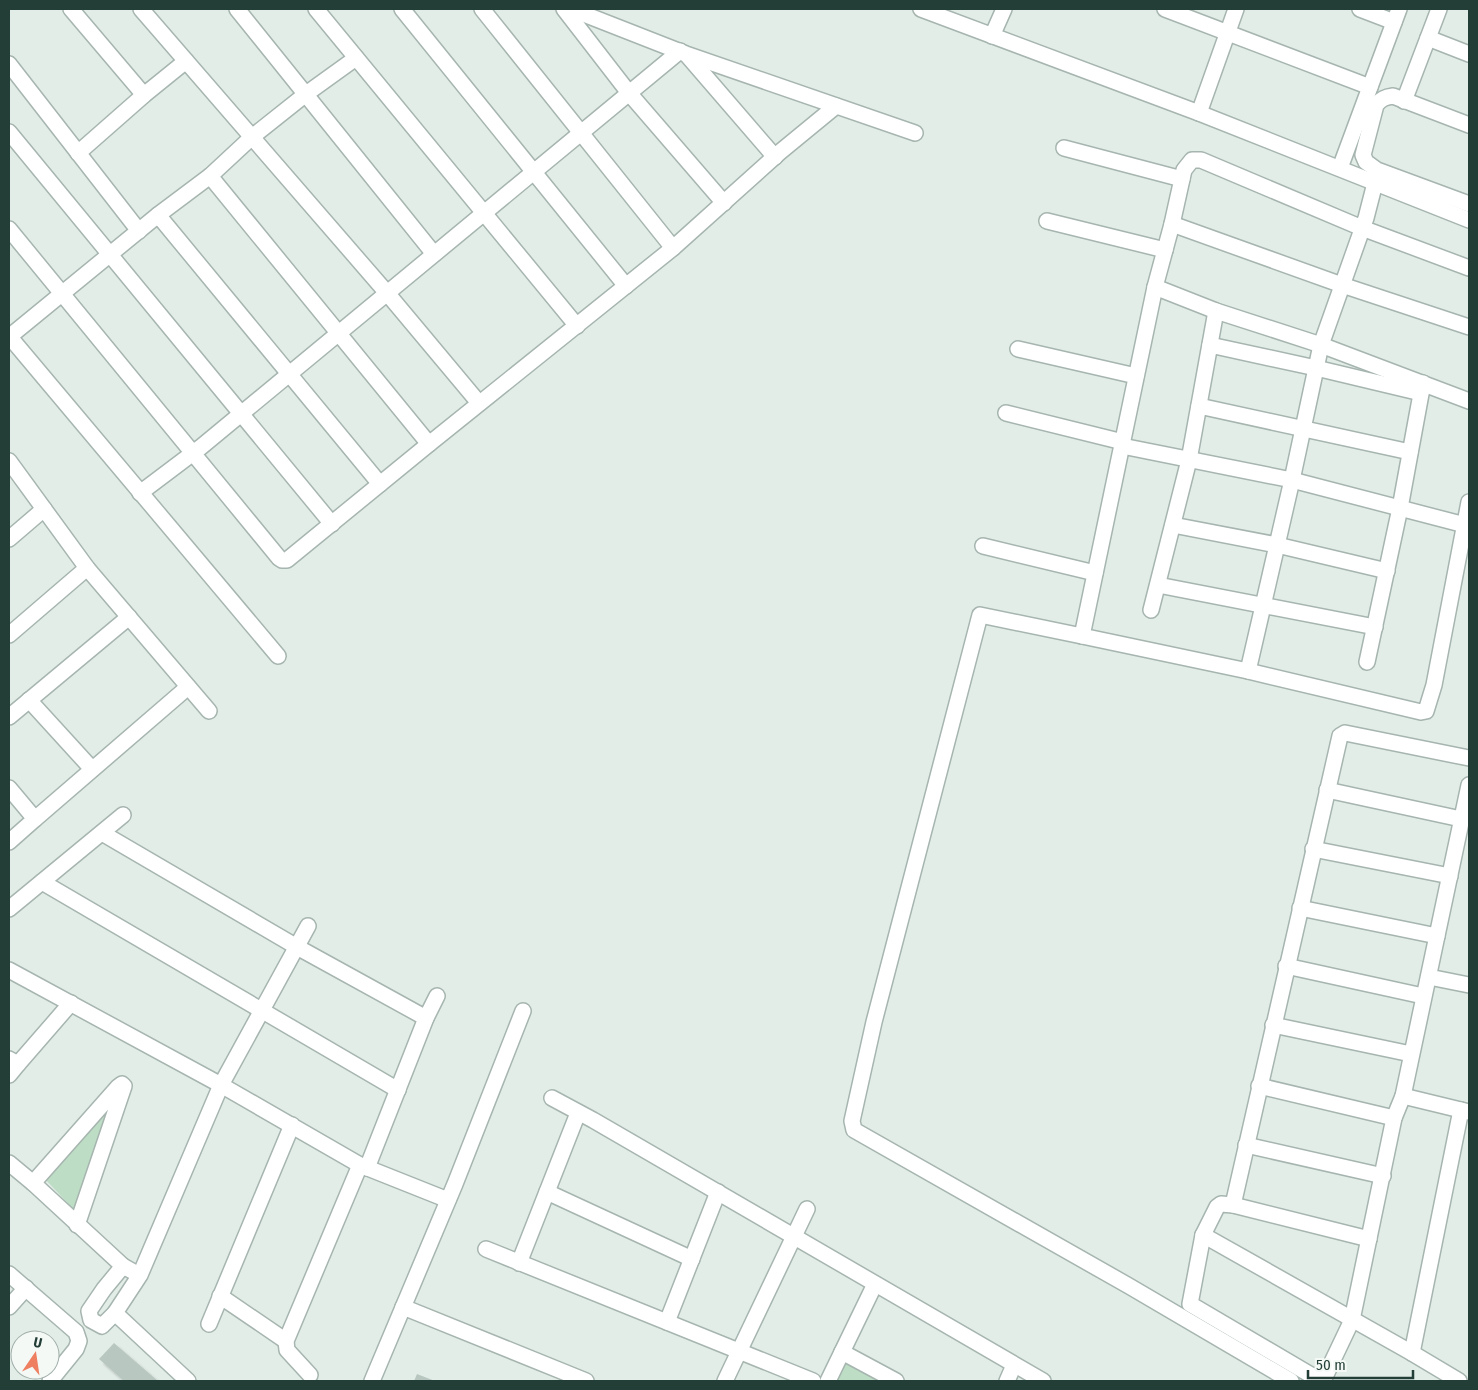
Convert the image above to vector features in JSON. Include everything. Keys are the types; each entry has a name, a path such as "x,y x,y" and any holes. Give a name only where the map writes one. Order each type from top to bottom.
{"street":[{"path":"71,9 144,95"},
{"path":"141,9 387,293 479,403"},
{"path":"237,9 434,254"},
{"path":"316,9 576,326"},
{"path":"482,9 673,248"},
{"path":"564,9 629,94 724,203"},
{"path":"571,9 683,53 914,133"},
{"path":"921,9 1199,113 1469,220"},
{"path":"992,36 1004,9"},
{"path":"1165,9 1370,87"},
{"path":"1199,113 1236,9"},
{"path":"1340,168 1397,15 1360,9"},
{"path":"1404,101 1439,9"},
{"path":"407,14 626,286"},
{"path":"1428,38 1469,54"},
{"path":"140,492 193,453 533,172 683,53"},
{"path":"683,53 775,157"},
{"path":"278,656 9,336 158,215 210,176 252,137 306,94 356,58"},
{"path":"78,153 186,61"},
{"path":"9,64 139,231"},
{"path":"1469,125 1393,96 1386,97 1376,105 1363,155 1366,162 1377,170 1469,204"},
{"path":"9,229 282,560 287,560 673,248 775,157 836,106"},
{"path":"9,132 332,524"},
{"path":"1064,148 1182,179"},
{"path":"1082,636 1155,287 1184,170 1192,160 1201,160 1362,228 1469,268"},
{"path":"210,176 429,444"},
{"path":"1248,671 1304,428 1321,345 1362,228 1375,183"},
{"path":"158,215 380,484"},
{"path":"1047,221 1165,250"},
{"path":"1172,224 1342,285 1469,327"},
{"path":"1155,287 1216,311 1321,345 1422,388"},
{"path":"1152,610 1189,460 1216,311"},
{"path":"1210,345 1422,388 1469,401"},
{"path":"1018,349 1136,376"},
{"path":"1366,662 1400,508 1422,388"},
{"path":"1199,406 1410,452"},
{"path":"1006,413 1189,460 1292,480 1465,525"},
{"path":"9,461 87,568 209,711"},
{"path":"1291,1381 1129,1286 854,1130 852,1121 874,1022 980,615 1248,671 1421,712 1426,710 1434,685 1469,502"},
{"path":"9,539 44,509"},
{"path":"1173,525 1277,545 1387,571"},
{"path":"983,546 1095,573"},
{"path":"9,635 87,568"},
{"path":"1158,584 1375,628"},
{"path":"9,717 129,617"},
{"path":"9,842 188,687"},
{"path":"29,700 92,769"},
{"path":"1233,1205 1340,736 1343,734 1469,758"},
{"path":"1369,1239 1233,1205 1222,1204 1217,1207 1203,1236 1190,1304 1322,1381 1352,1320 1383,1176 1394,1118 1403,1096 1469,785"},
{"path":"9,788 35,819"},
{"path":"1327,790 1462,818"},
{"path":"9,909 124,815"},
{"path":"102,832 297,947 426,1018"},
{"path":"1313,849 1450,876"},
{"path":"42,882 398,1090"},
{"path":"1300,908 1437,936"},
{"path":"123,1266 89,1311 91,1320 102,1326 115,1313 140,1275 221,1085 308,926"},
{"path":"1286,966 1423,996"},
{"path":"9,970 221,1085 363,1166 448,1200"},
{"path":"1429,976 1469,985"},
{"path":"310,1375 287,1350 286,1341 398,1090 426,1018 437,996"},
{"path":"12,1066 71,1003"},
{"path":"372,1381 448,1200 523,1011"},
{"path":"1273,1025 1411,1054"},
{"path":"33,1183 122,1084 124,1088 77,1225"},
{"path":"1259,1086 1394,1118"},
{"path":"1403,1096 1465,1111 1412,1353"},
{"path":"552,1098 1043,1381"},
{"path":"519,1262 578,1113"},
{"path":"209,1324 292,1126"},
{"path":"1246,1145 1383,1176"},
{"path":"9,1163 123,1266 140,1275"},
{"path":"547,1192 692,1259"},
{"path":"667,1322 718,1192"},
{"path":"725,1381 807,1209"},
{"path":"1203,1236 1459,1381"},
{"path":"486,1249 813,1381"},
{"path":"9,1274 76,1332 79,1341 76,1349 50,1381"},
{"path":"828,1381 875,1284"},
{"path":"9,1307 26,1288"},
{"path":"220,1296 286,1341"},
{"path":"403,1307 586,1381"},
{"path":"115,1313 188,1381"},
{"path":"842,1352 896,1381"},
{"path":"1007,1381 1014,1365"}],"green space":[{"path":"114,1101 75,1211 46,1180"},
{"path":"842,1360 881,1381 833,1381"}],"building":[{"path":"114,1343 158,1381 124,1381 99,1359"},
{"path":"417,1374 435,1381 414,1381"}]}
